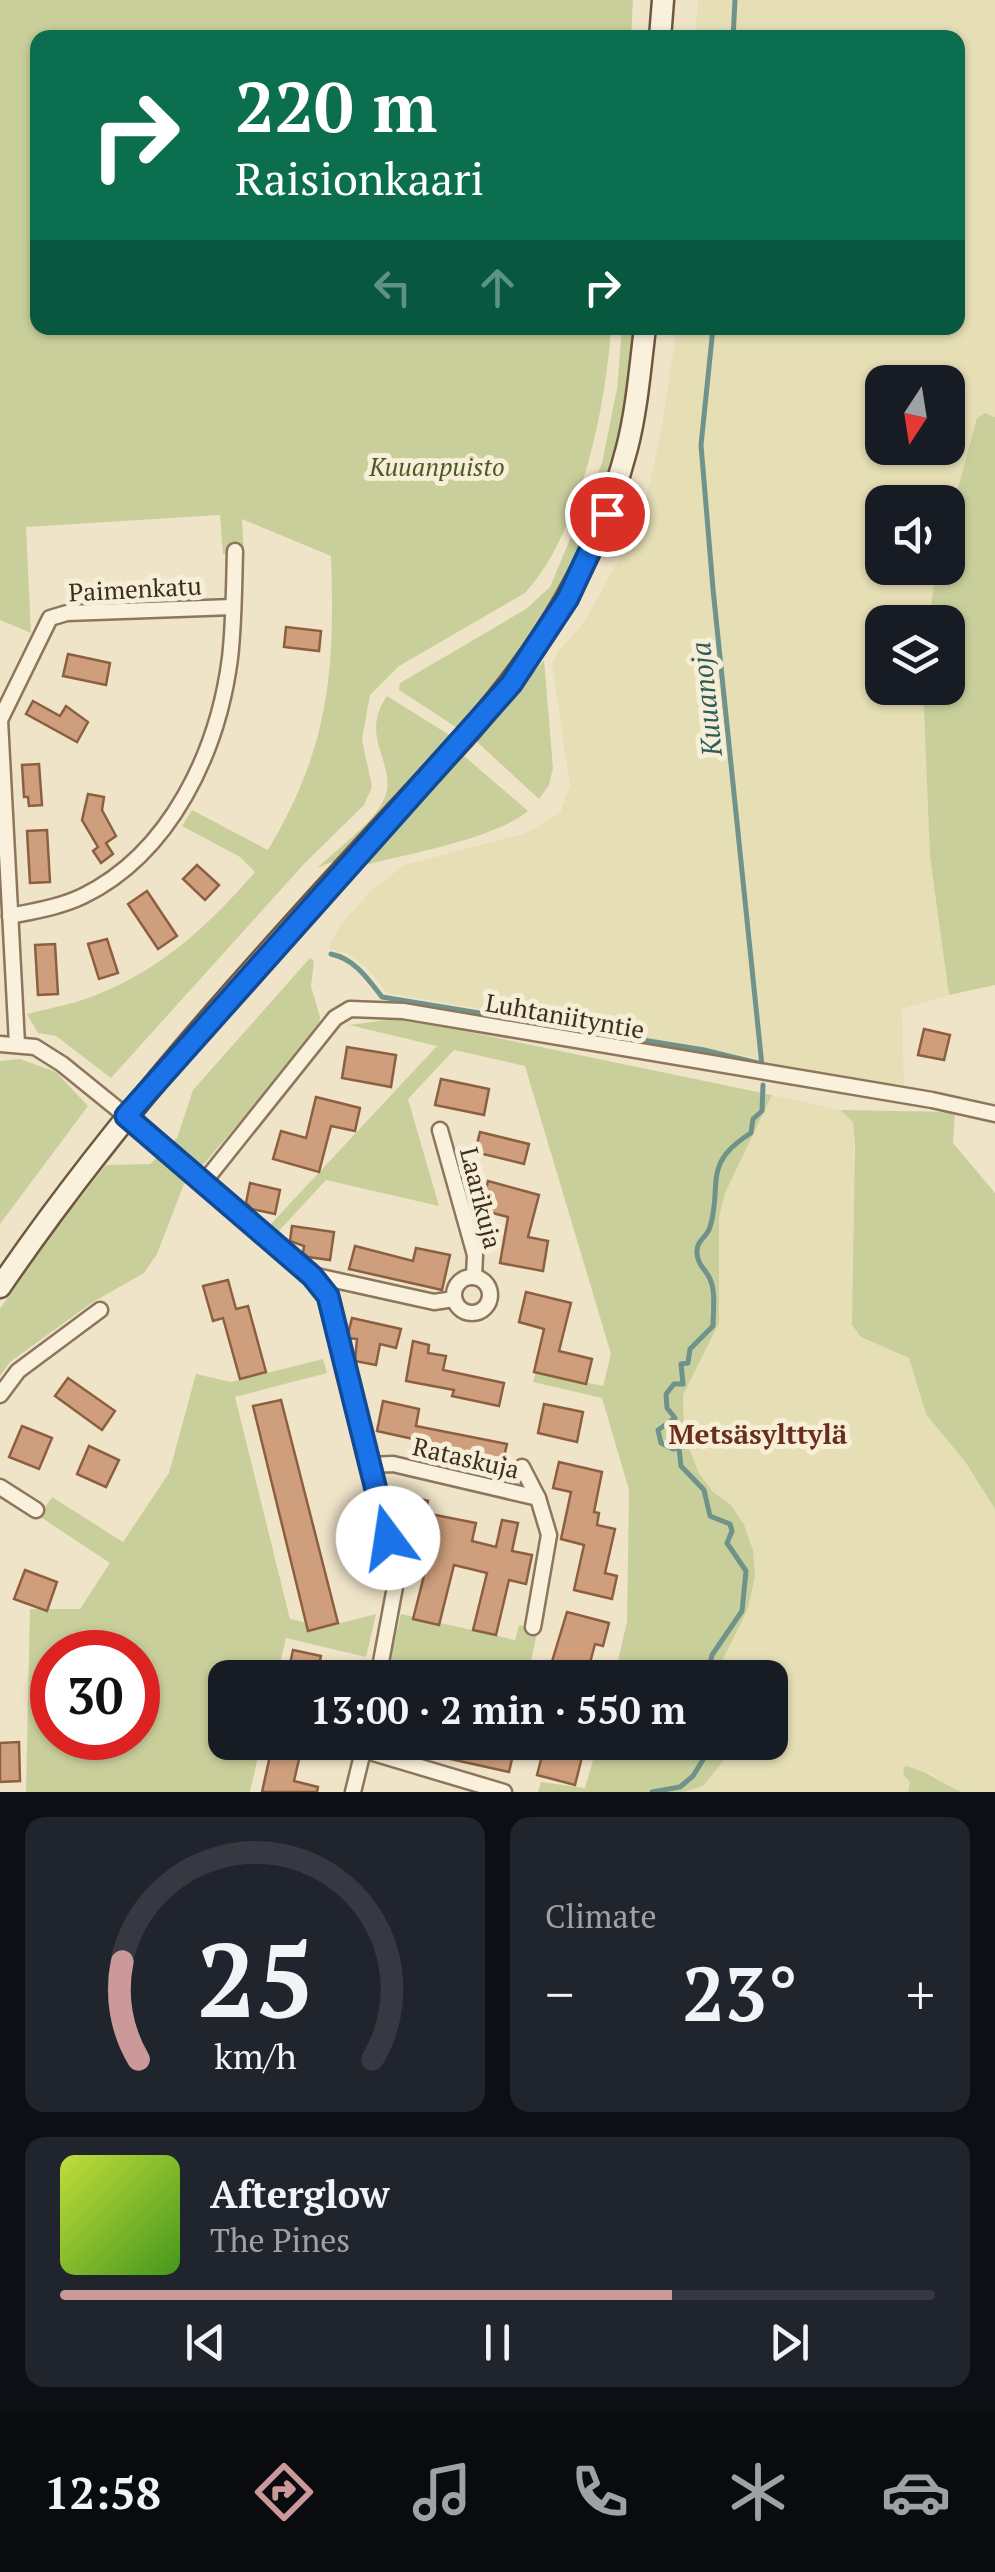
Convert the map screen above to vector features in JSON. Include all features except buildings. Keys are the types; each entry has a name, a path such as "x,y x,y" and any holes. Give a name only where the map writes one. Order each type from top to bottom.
{"main road":[{"path":"661,30 663,0"},
{"path":"0,1287 50,1214 126,1116 469,732 543,640 590,555 614,496 637,400 644,335"}],"street":[{"name":"Paimenkatu","path":"10,916 58,906 109,880 156,839 176,813 201,764 230,661 236,551"},
{"name":"Paimenkatu","path":"17,1044 0,720 50,618 67,613 233,607"},
{"name":"Luhtaniityntie","path":"204,1182 336,1018 350,1008 440,1017 995,1114"},
{"path":"0,1044 17,1044 50,1055 204,1182 312,1276 328,1296 398,1576 382,1660"},
{"name":"Laarikuja","path":"440,1130 475,1255 474,1277"},
{"path":"312,1276 434,1302 454,1298"},
{"path":"474,1277 484,1282 490,1292 485,1307 464,1312 454,1298 458,1282 474,1277"},
{"path":"0,1395 18,1371 100,1310"},
{"name":"Rataskuja","path":"370,1465 394,1464 538,1498 549,1535 534,1628"},
{"path":"522,1466 538,1498"},
{"path":"0,1487 36,1510"},
{"path":"352,1792 360,1760"},
{"path":"407,1760 504,1792"}],"shaded area":[{"path":"698,0 995,0 995,417 985,413 977,418 965,462 965,365 865,365 865,465 964,465 959,485 865,485 865,585 934,585 931,605 865,605 865,705 924,705 930,857 949,995 902,1009 904,1090 782,1071 750,1057 706,1048 387,993 370,971 347,953 328,949 340,925 370,892 404,865 524,834 560,813 570,786 552,664 585,621 619,559 637,539 661,432 676,335 965,335 965,30 696,30"},
{"path":"772,1095 840,1110 853,1122 861,1337 909,1358 926,1414 966,1463 995,1509 995,1792 962,1792 943,1784 930,1772 911,1782 908,1792 684,1792 703,1786 725,1760 788,1760 788,1660 722,1660 747,1611 731,1505 713,1492 699,1473 684,1436 681,1415 683,1395 719,1323 719,1217 725,1193"}],"green space":[{"name":"Kuuanpuisto","path":"0,0 633,0 631,30 30,30 30,335 610,335 603,395 587,468 561,538 544,568 525,593 399,666 370,695 362,739 372,787 364,805 304,864 111,1078 56,1036 38,1033 27,1014 88,998 163,959 220,910 255,872 240,857 182,826 192,810 268,850 304,777 324,709 331,637 331,556 242,519 244,553 223,554 220,515 26,527 31,633 0,620"},
{"path":"621,335 633,335 618,442 582,552 544,619 459,729 399,690 400,683 526,609 550,587 602,463 617,389"},
{"path":"985,413 995,417 995,985 949,995 930,857 924,705 965,705 965,605 931,605 934,585 965,585 965,485 959,485 977,418"},
{"path":"544,660 553,768 549,785 539,799 475,740"},
{"path":"387,696 451,736 339,859 317,868 367,823 386,794 386,771 376,724"},
{"path":"463,755 528,811 495,830 366,865"},
{"path":"310,958 314,961 311,986 320,1017 318,1030 196,1173 186,1179 157,1254 144,1273 93,1302 10,1362 0,1376 0,1309 46,1241 106,1165 150,1164 177,1138 193,1090"},
{"path":"401,1018 772,1095 725,1193 719,1217 719,1323 683,1395 684,1436 699,1473 713,1492 731,1505 753,1550 755,1577 747,1611 722,1660 618,1660 627,1622 629,1490 602,1398 533,1382 536,1371 603,1386 611,1354 525,1066 454,1050 408,1099 439,1206 326,1180 277,1233 269,1226 437,1046 349,1025"},
{"path":"20,1059 56,1072 88,1106 0,1224 0,1061"},
{"path":"840,1110 955,1112 953,1143 995,1193 995,1509 966,1463 926,1414 909,1358 861,1337 852,1325 855,1147 853,1122"},
{"path":"323,1359 327,1373 235,1397 290,1619 325,1627 376,1614 366,1657 286,1638 281,1660 208,1660 208,1760 257,1760 250,1792 26,1792 30,1609 80,1609 110,1563 39,1516 52,1497 123,1542 169,1473 196,1374 231,1382"},
{"path":"401,1614 515,1640 519,1625 538,1629 531,1660 390,1660"},
{"path":"593,1760 724,1760 703,1786 684,1792 538,1792 541,1782 585,1788"},
{"path":"905,1766 962,1792 908,1792 910,1782 903,1774"}],"waterway":[{"name":"Kuuanoja","path":"733,30 735,0"},
{"name":"Kuuanoja","path":"712,335 701,445 762,1066"},
{"path":"331,954 354,965 382,997 704,1050 762,1064"},
{"name":"Kuuanoja","path":"711,1660 742,1611 746,1571 727,1543 732,1531 730,1524 710,1516 704,1490 681,1466 679,1448 661,1443 658,1430 675,1418 667,1408 666,1394 674,1384 683,1384 681,1364 688,1363 690,1349 713,1326 712,1284 697,1249 710,1227 719,1165 735,1144 751,1133 753,1119 762,1111 763,1085"},
{"name":"Kuuanoja","path":"652,1792 680,1787 703,1760"}],"district":[{"name":"Metsäsylttylä","path":"758,1434"}],"route":[{"path":"388,1538 328,1296 312,1276 126,1116 511,684 568,598 607,514"}]}
